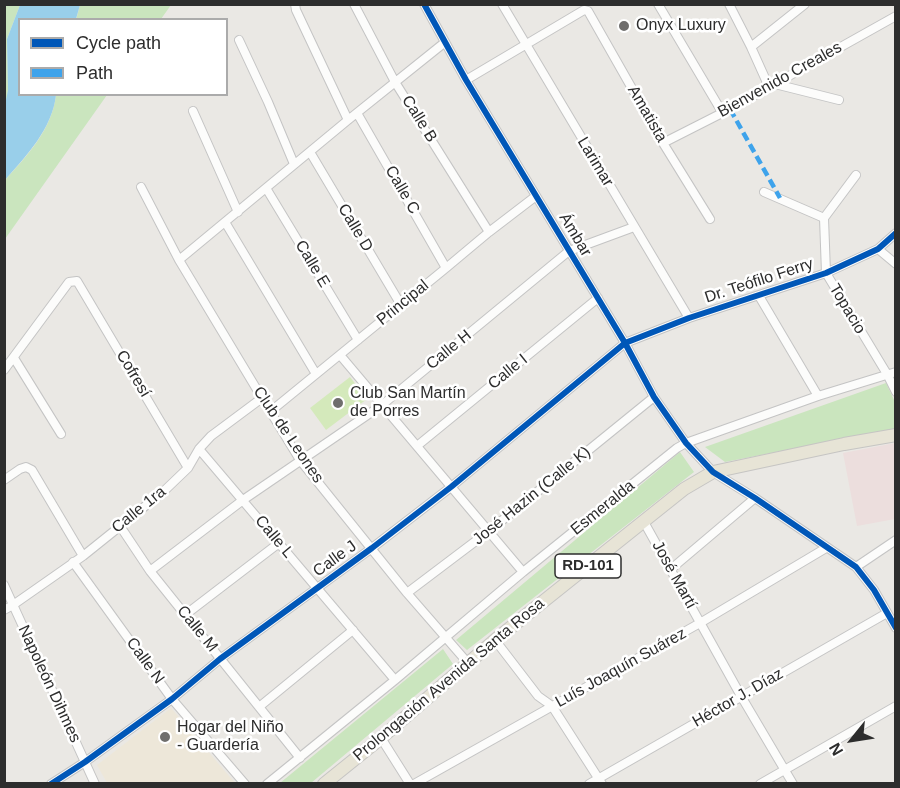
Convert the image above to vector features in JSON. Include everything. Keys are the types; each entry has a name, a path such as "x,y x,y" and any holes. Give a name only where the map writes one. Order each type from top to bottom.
{"main road":[{"name":"Prolongación Avenida Santa Rosa","path":"324,783 381,738 467,662 684,489 713,472 896,435"}],"street":[{"path":"294,4 348,120"},
{"name":"Calle B","path":"354,4 395,82 489,232"},
{"name":"Ámbar","path":"424,4 444,43 625,343 654,396 686,443 713,472 856,567"},
{"name":"Larimar","path":"502,4 689,318"},
{"path":"657,4 722,112"},
{"path":"729,4 772,85 839,100"},
{"path":"751,47 805,4"},
{"name":"Amatista","path":"525,45 586,10 588,11 663,143 710,219"},
{"name":"Bienvenido Creales","path":"663,143 896,16"},
{"path":"239,40 294,164"},
{"path":"179,260 444,43"},
{"path":"466,80 525,45"},
{"path":"193,111 238,212"},
{"name":"Calle C","path":"357,113 446,268"},
{"name":"Calle D","path":"310,152 401,305"},
{"path":"764,192 824,218 856,175"},
{"name":"Club de Leones","path":"141,187 179,260 300,460 407,593 467,662"},
{"name":"Calle E","path":"266,188 357,340"},
{"name":"Principal","path":"271,411 536,196"},
{"name":"Topacio","path":"824,218 826,273 896,392"},
{"path":"225,222 316,374"},
{"name":"Calle H","path":"150,572 243,500 382,405 569,251 634,227"},
{"name":"Dr. Teófilo Ferry","path":"625,343 689,318 826,273 878,249 896,233"},
{"path":"878,249 896,264"},
{"name":"Cofresí","path":"14,358 69,282 77,281 188,468"},
{"path":"759,296 818,396"},
{"name":"Calle I","path":"417,446 598,298"},
{"name":"Calle J","path":"51,783 85,762 172,699 220,659 372,548 451,487 625,343"},
{"path":"340,355 523,572"},
{"path":"4,370 14,358 61,434"},
{"name":"Esmeralda","path":"267,783 677,448 818,396 896,372"},
{"name":"José Hazin (Calle K)","path":"407,593 489,531 654,396"},
{"name":"Calle 1ra","path":"4,610 83,556 164,491 188,468 199,449 211,436 262,398"},
{"name":"Calle L","path":"199,449 395,680"},
{"path":"4,480 20,469 26,467 32,470 83,556"},
{"path":"671,569 755,498"},
{"name":"José Martí","path":"644,522 741,696 793,783"},
{"name":"Calle M","path":"120,526 150,572 300,758"},
{"path":"896,540 856,567 870,585 896,628"},
{"path":"185,615 279,543"},
{"name":"Luís Joaquín Suárez","path":"412,783 700,623 826,548"},
{"name":"Calle N","path":"73,562 172,699 245,783"},
{"name":"Napoleón Dihmes","path":"4,585 94,783"},
{"name":"Héctor J. Díaz","path":"589,783 600,781 741,696 887,613"},
{"path":"259,706 353,630"},
{"path":"495,640 537,696 552,706 600,781"},
{"path":"760,783 896,706"},
{"path":"381,738 412,783"}],"shaded area":[{"path":"895,443 895,519 857,526 843,453"},
{"name":"Hogar del Niño - Guardería","path":"171,708 235,783 107,783 97,765"}],"green space":[{"path":"5,5 20,5 7,39 8,90 5,110"},
{"path":"80,5 171,5 162,18 77,18"},
{"path":"56,96 106,96 5,239 5,180 38,141 54,107"},
{"name":"Club San Martín de Porres","path":"350,377 367,399 326,430 310,408"},
{"path":"886,383 895,402 895,429 725,462 705,447"},
{"path":"680,452 694,472 467,650 456,640"},
{"path":"443,649 453,664 311,783 280,783"}],"water":[{"path":"20,5 80,5 76,18 18,18 18,96 56,96 54,107 44,130 30,151 5,180 4,110 8,90 7,39"}],"marked path":[{"path":"730,109 780,198"}],"cycle path":[{"path":"424,4 466,80 625,343 654,397 686,443 713,472 856,567 874,590 896,628"},
{"path":"51,784 172,699 220,659 372,548 451,487 625,343 689,318 826,273 878,249 896,233"}],"place":[{"name":"Onyx Luxury","path":"624,26"},
{"name":"Club San Martín de Porres","path":"338,403"},
{"name":"Hogar del Niño - Guardería","path":"165,737"}]}
